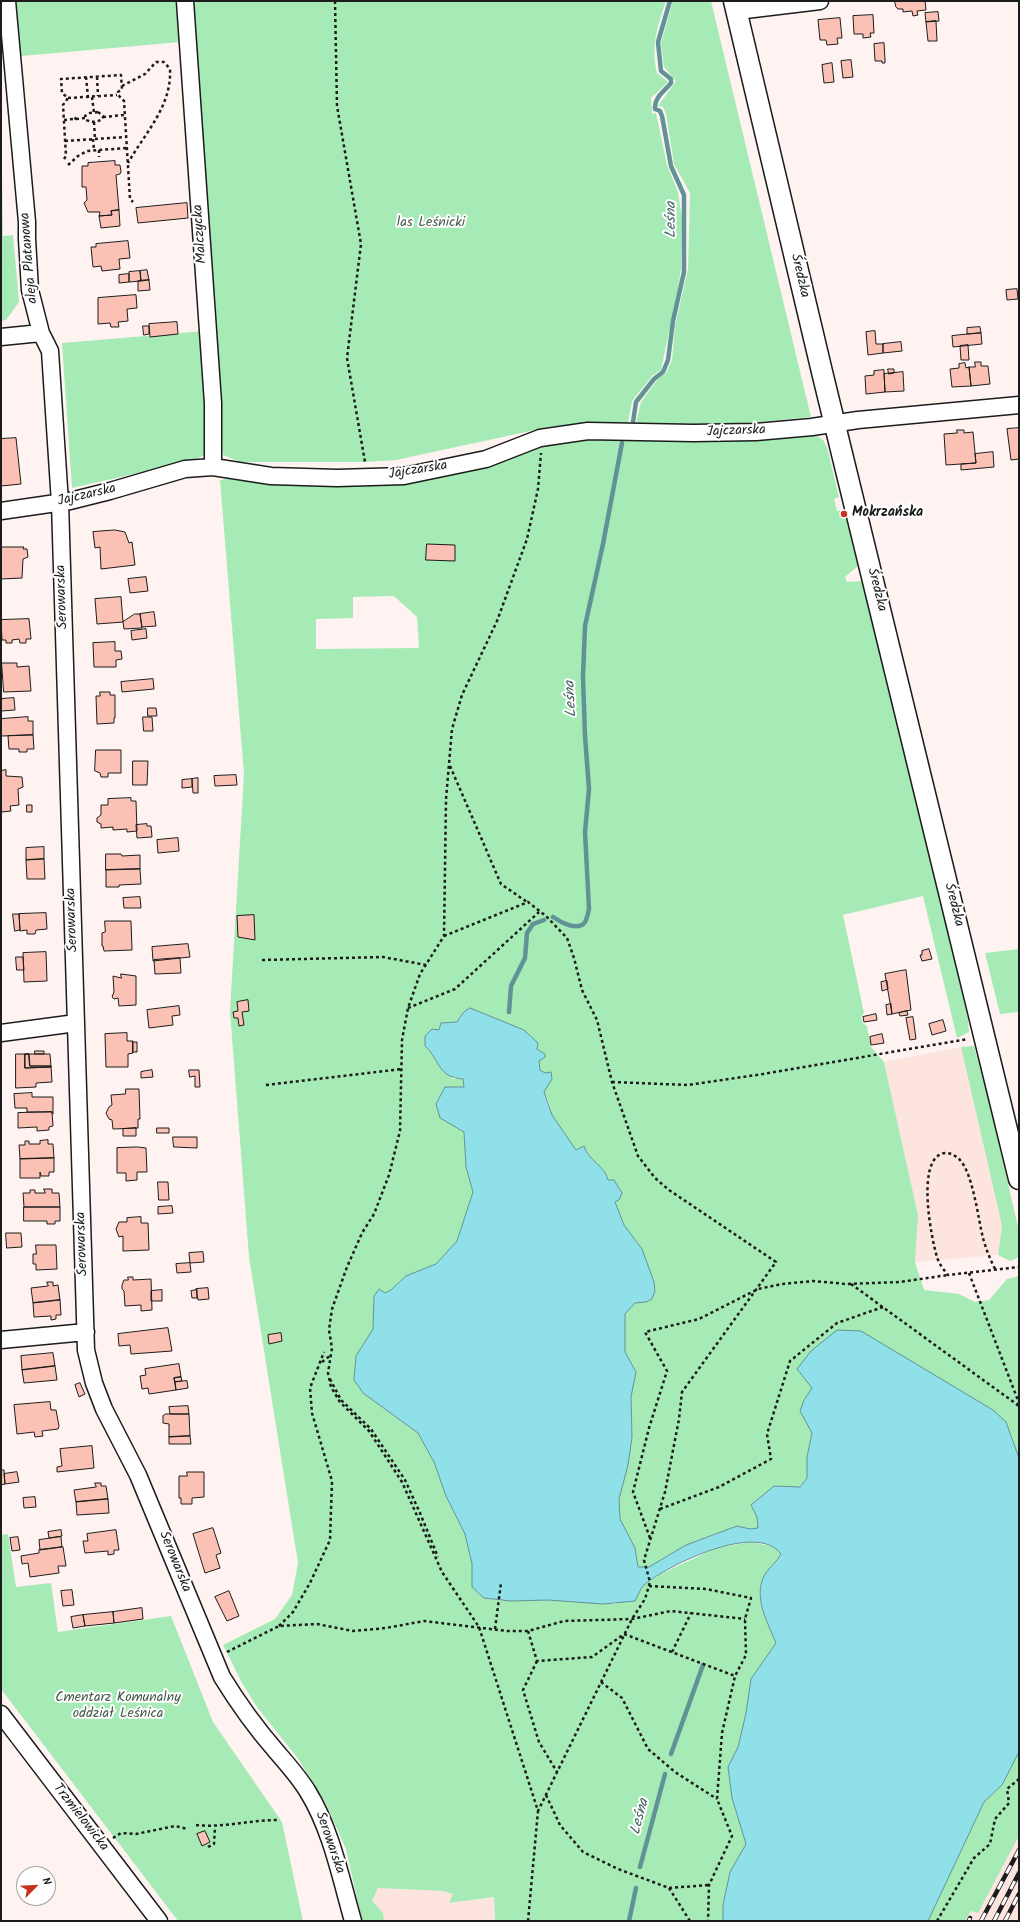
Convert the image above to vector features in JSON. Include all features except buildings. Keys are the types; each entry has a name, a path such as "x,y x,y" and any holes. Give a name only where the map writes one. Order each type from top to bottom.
{"main road":[{"name":"Średzka","path":"736,6 835,423 1019,1180"}],"street":[{"name":"aleja Platanowa","path":"7,1 27,222 30,290 41,333 50,351 60,503"},
{"name":"Malczycka","path":"185,1 213,402 213,467"},
{"path":"736,6 811,1"},
{"path":"1,337 41,333"},
{"path":"835,423 1019,405"},
{"name":"Jajczarska","path":"1,511 60,503 110,491 185,469 213,467 271,476 404,476 486,459 540,438 588,431 694,434 756,432 835,423"},
{"name":"Serowarska","path":"60,503 86,1350 94,1383 104,1408 138,1475 214,1658 233,1695 254,1724 296,1774 318,1809 353,1921"},
{"path":"1,1033 76,1023"},
{"path":"1,1340 86,1332"},
{"name":"Trzmielowicka","path":"1,1714 159,1921"}],"path":[{"path":"335,1 337,106 361,244 347,358 366,462 365,477"},
{"path":"122,86 145,74 156,62 164,62 170,69 168,92 159,114 127,164"},
{"path":"118,95 118,92 122,89 121,75 61,79 62,92 68,98 118,95 124,101 125,137 130,199 133,202"},
{"path":"86,77 88,97"},
{"path":"97,77 98,96"},
{"path":"92,97 94,113"},
{"path":"64,159 66,156 63,105 68,98"},
{"path":"64,120 85,118 85,116 98,112 103,117 124,116"},
{"path":"85,118 90,122 99,122 103,119 103,117"},
{"path":"94,122 94,150"},
{"path":"65,141 125,137"},
{"path":"68,165 84,152 126,148"},
{"path":"98,150 99,157"},
{"path":"538,1811 479,1627 442,1572 433,1542 404,1480 371,1429 341,1400 328,1373 332,1348 329,1330 332,1309 347,1267 362,1233 374,1214 390,1175 400,1131 402,1040 408,1008 420,974 444,936 446,799 452,729 462,695 497,621 527,539 538,489 541,460 540,438"},
{"path":"449,764 501,884 546,916 567,938 582,990 597,1020 612,1082 638,1156 655,1178 669,1190 776,1262 758,1289 682,1392 679,1419 665,1492 644,1560 650,1582 645,1599 624,1634 538,1811 528,1921"},
{"path":"444,936 528,902"},
{"path":"408,1008 455,989 539,912"},
{"path":"262,960 384,957 426,965"},
{"path":"612,1082 688,1085 984,1037"},
{"path":"266,1085 402,1069"},
{"path":"948,1275 937,1259 927,1195 930,1166 936,1157 943,1153 952,1154 961,1160 969,1179 984,1239 995,1269"},
{"path":"650,1539 633,1492 667,1371 645,1332 699,1319 758,1289 782,1284 813,1280 851,1284 900,1282 1019,1267"},
{"path":"969,1273 1019,1403"},
{"path":"851,1284 1019,1406"},
{"path":"659,1509 719,1487 771,1459 767,1434 790,1361 837,1324 883,1307"},
{"path":"214,1658 279,1626 293,1612 310,1583 330,1540 332,1481 312,1413 310,1388 324,1352"},
{"path":"321,1362 331,1355"},
{"path":"495,1629 501,1583"},
{"path":"648,1586 706,1589 750,1598 745,1619 746,1655 736,1676 722,1733 717,1799 732,1836 709,1885 708,1921"},
{"path":"279,1626 317,1624 354,1631 386,1628 424,1621 528,1631 564,1621 632,1619 671,1611 745,1619"},
{"path":"672,1652 691,1613"},
{"path":"528,1631 537,1661 523,1690 539,1742 557,1772"},
{"path":"624,1634 736,1676"},
{"path":"537,1661 592,1657 624,1634"},
{"path":"601,1682 622,1698 648,1749 675,1772 717,1799"},
{"path":"937,1921 974,1858 990,1844 995,1819 1009,1803 1007,1789 1019,1779"},
{"path":"546,1795 560,1825 583,1852 618,1869 669,1888 709,1885"},
{"path":"196,1826 214,1827 254,1820 277,1820"},
{"path":"102,1846 121,1833 136,1834 175,1826 188,1829"},
{"path":"208,1846 214,1844 214,1827"},
{"path":"669,1888 690,1921"}],"shaded area":[{"path":"961,1047 1002,1226 998,1255 915,1262 918,1215 884,1062"},
{"path":"1019,1836 1019,1921 965,1921 971,1911 978,1912"},
{"path":"378,1888 443,1891 453,1894 450,1903 494,1897 495,1921 384,1921 382,1913 372,1901"}],"green space":[{"path":"1,1 178,1 181,42 21,56 13,9"},
{"name":"las Leśnicki","path":"188,1 666,1 656,37 655,63 657,73 668,82 651,98 652,114 656,113 667,165 678,192 682,218 681,269 661,370 652,376 632,401 628,423 549,427 396,460 365,462 240,462 223,455"},
{"path":"673,1 711,1 811,417 730,425 636,423 641,402 658,379 666,373 672,360 675,326 688,269 690,193 674,164 666,114 663,107 658,106 676,81 664,67 661,43"},
{"path":"1,115 3,236 13,235 19,302 6,320 1,321"},
{"path":"205,331 212,452 191,461 72,488 62,343"},
{"path":"813,433 823,440 827,447 839,497 834,499 837,511 844,510 858,566 845,577 847,582 862,581 946,921 968,1020 969,1032 957,1038 923,896 843,915 864,1013 861,1017 863,1023 867,1026 871,1047 884,1062 918,1215 915,1262 924,1290 959,1294 975,1302 989,1300 1007,1279 1019,1276 1019,1458 1011,1434 993,1410 963,1392 812,1388 804,1400 801,1411 812,1433 807,1457 807,1478 799,1487 774,1486 751,1506 758,1517 759,1528 750,1529 737,1526 686,1545 649,1567 638,1567 635,1548 620,1519 619,1499 628,1465 632,1437 631,1397 636,1372 625,1352 625,1314 635,1303 646,1302 654,1282 642,1249 624,1225 614,1202 622,1193 614,1180 608,1180 586,1153 584,1147 576,1150 552,1115 544,1092 552,1079 551,1073 545,1073 540,1070 539,1061 545,1054 537,1049 524,1030 470,1008 463,1013 457,1022 441,1023 435,1042 434,1054 439,1065 453,1079 463,1079 465,1087 445,1087 436,1104 440,1118 464,1132 466,1167 473,1192 457,1241 436,1264 406,1276 391,1290 385,1293 379,1289 374,1296 373,1329 356,1356 354,1380 363,1393 418,1433 434,1462 446,1496 465,1534 472,1564 472,1587 484,1598 511,1601 548,1600 615,1604 661,1574 716,1548 751,1542 776,1547 781,1554 764,1576 760,1592 762,1610 776,1643 751,1679 746,1713 738,1747 728,1767 732,1798 746,1844 730,1872 723,1905 723,1921 495,1921 494,1897 449,1903 453,1894 443,1891 378,1888 372,1901 383,1913 384,1921 362,1921 346,1849 326,1804 299,1760 257,1707 242,1683 223,1645 275,1619 292,1595 298,1563 249,1257 230,1011 244,774 220,480 245,476 367,484 543,441 589,435","holes":["394,596 417,617 419,648 316,649 316,619 353,618 353,597"]},
{"path":"1019,949 1019,1012 1000,1014 985,953"},
{"path":"974,1046 987,1093 1018,1227 1019,1255 1017,1258 1010,1261 998,1255 1002,1226 961,1047"},
{"name":"Cmentarz Komunalny oddział Leśnica","path":"8,1534 16,1587 51,1583 58,1632 171,1616 213,1722 282,1822 303,1921 178,1921 1,1689 1,1535"},
{"path":"1019,1752 1019,1836 978,1913 971,1911 965,1921 928,1921 984,1802 1002,1785"}],"water":[{"path":"470,1008 524,1030 538,1043 537,1049 545,1054 545,1057 539,1061 540,1070 545,1073 551,1072 552,1079 544,1092 552,1115 576,1150 584,1146 589,1156 604,1170 608,1180 614,1180 622,1193 619,1200 615,1202 624,1225 642,1249 654,1282 655,1291 652,1299 646,1302 635,1303 625,1314 625,1352 636,1372 631,1397 632,1437 628,1465 619,1499 620,1519 635,1548 638,1567 649,1567 686,1545 737,1526 750,1529 758,1528 757,1517 751,1505 774,1486 800,1487 807,1478 807,1457 812,1433 800,1411 804,1400 812,1388 797,1369 811,1351 837,1330 861,1331 993,1410 1006,1422 1019,1458 1019,1752 1002,1785 984,1802 928,1921 723,1921 723,1905 730,1872 746,1844 732,1798 728,1767 738,1747 746,1713 751,1679 776,1643 763,1610 760,1593 764,1576 781,1554 769,1545 753,1542 733,1544 712,1550 672,1567 656,1577 644,1585 635,1601 603,1604 548,1600 511,1601 484,1598 472,1587 472,1564 465,1534 446,1496 434,1462 418,1433 363,1393 354,1380 356,1356 373,1329 374,1296 379,1289 385,1293 391,1290 406,1276 436,1264 457,1241 473,1192 466,1167 464,1132 440,1118 436,1104 445,1087 464,1087 463,1079 455,1078 444,1072 425,1046 425,1036 432,1029 439,1030 441,1023 457,1022 463,1013"}],"waterway":[{"name":"Leśna","path":"633,422 636,402 654,379 663,372 668,360 673,321 684,272 684,195 671,166 662,116 660,111 655,109 656,101 660,94 671,83 671,79 661,71 658,42 670,1"},
{"name":"Leśna","path":"553,917 569,925 578,926 585,922 589,909 585,832 589,789 583,677 585,626 603,544 622,443"},
{"name":"Leśna","path":"509,1012 511,986 525,958 527,933 533,924 544,920"},
{"name":"Leśna","path":"671,1754 703,1665"},
{"name":"Leśna","path":"640,1867 665,1774"},
{"name":"Leśna","path":"629,1921 636,1888"}],"railway":[{"path":"981,1921 1019,1850"},
{"path":"994,1921 1019,1873"},
{"path":"1005,1921 1019,1894"}],"place":[{"name":"Mokrzańska","path":"844,514"}]}
